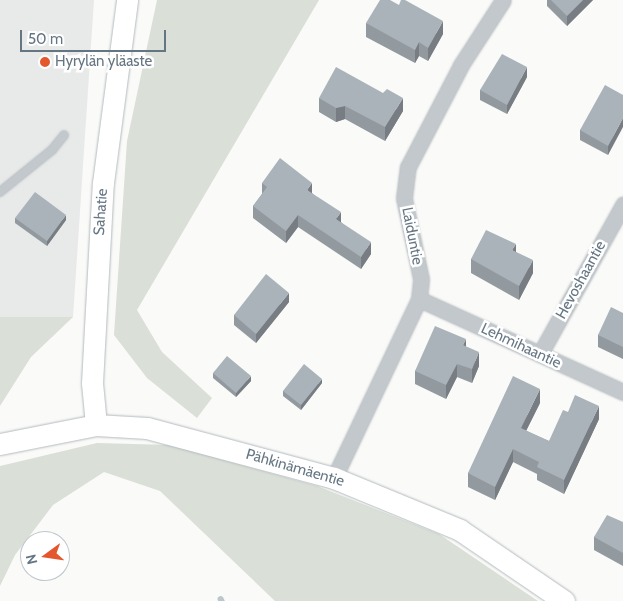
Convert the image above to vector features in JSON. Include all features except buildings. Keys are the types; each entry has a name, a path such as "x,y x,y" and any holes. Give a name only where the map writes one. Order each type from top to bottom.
{"street":[{"name":"Sahatie","path":"96,425 92,382 103,183 127,0"},
{"name":"Laiduntie","path":"334,478 419,300 421,279 404,198 408,167 461,65 503,0"},
{"name":"Hevoshaantie","path":"540,354 623,205"},
{"name":"Lehmihaantie","path":"419,300 623,392"},
{"name":"Pähkinämäentie","path":"0,444 96,425 146,428 334,478 460,530 564,601"}],"lane":[{"path":"0,192 52,150 64,135"}],"shaded area":[{"path":"0,0 94,0 73,317 0,317"},
{"path":"157,0 319,0 137,310 162,352 212,398 197,418 147,378 114,335 127,141"},
{"path":"0,317 73,317 31,357 0,406"},
{"path":"97,443 170,445 317,486 439,534 538,601 275,601 160,491 104,472 53,505 33,531 20,531 20,548 0,586 0,466"}],"place":[{"name":"Hyrylän yläaste","path":"45,62"}]}
